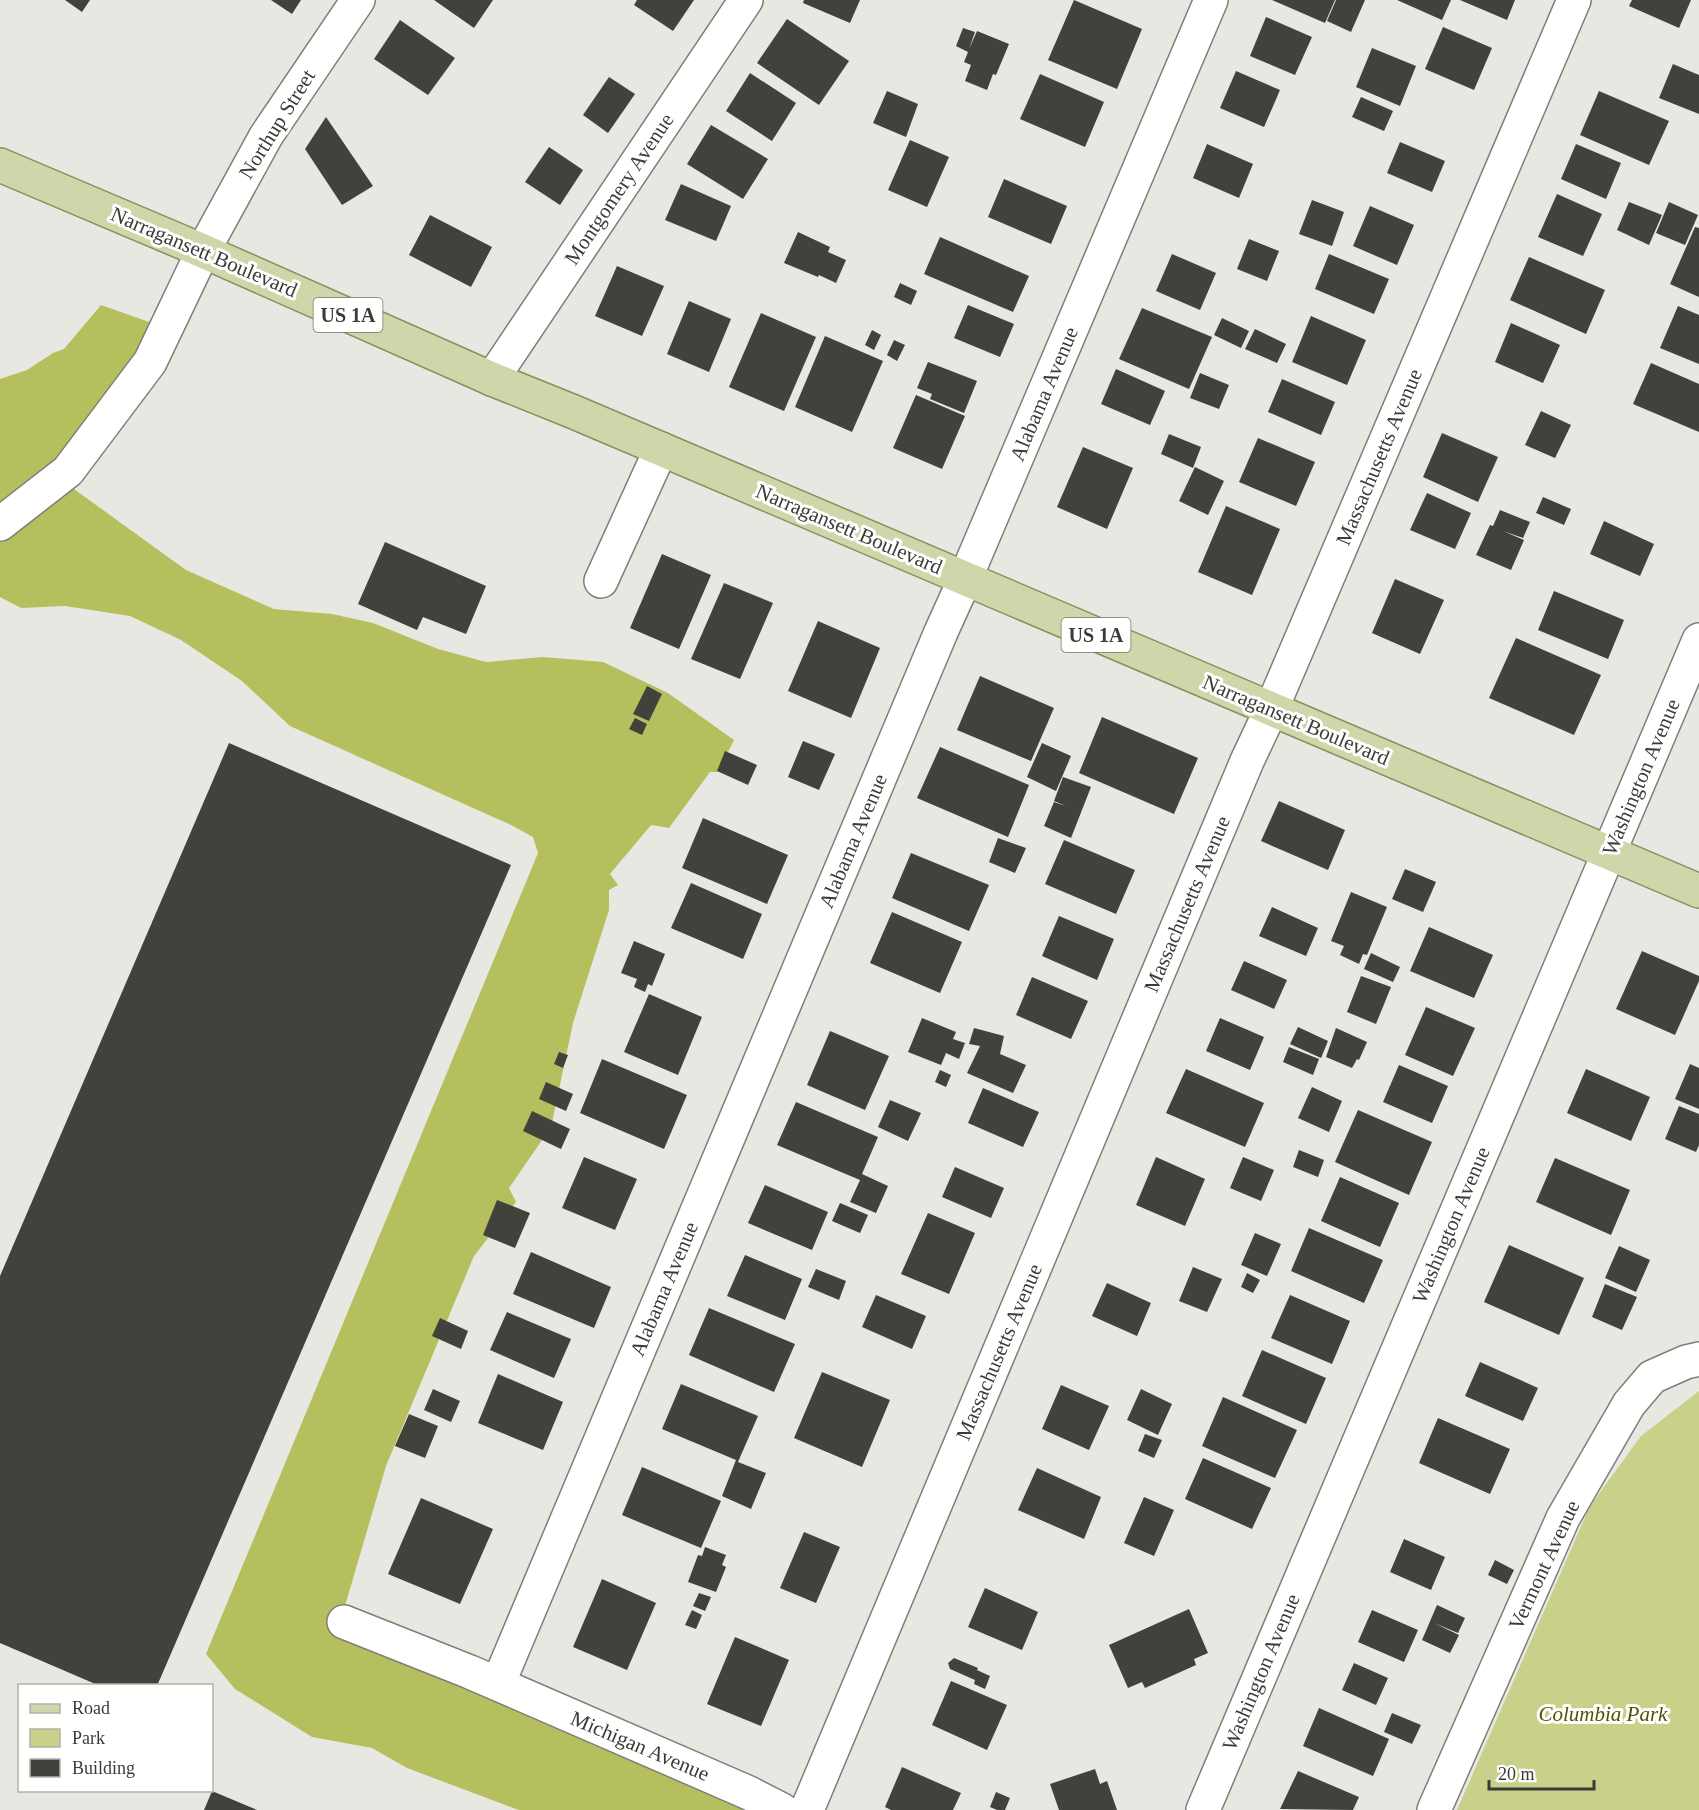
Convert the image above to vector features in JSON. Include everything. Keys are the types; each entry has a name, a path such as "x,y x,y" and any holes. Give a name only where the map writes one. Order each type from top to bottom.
{"main road":[{"name":"Narragansett Boulevard","path":"0,165 203,251 492,379 1699,891"}],"street":[{"name":"Northup Street","path":"0,524 68,471 150,362 203,251 266,136 358,0"},
{"name":"Montgomery Avenue","path":"492,379 746,0"},
{"name":"Alabama Avenue","path":"498,1684 932,654 1211,0"},
{"name":"Massachusetts Avenue","path":"807,1810 1247,761 1271,710 1574,0"},
{"path":"601,582 661,449"},
{"name":"Washington Avenue","path":"1203,1810 1699,640"},
{"name":"Vermont Avenue","path":"1434,1810 1563,1518 1629,1404 1652,1377 1686,1362 1699,1359"},
{"name":"Michigan Avenue","path":"344,1622 498,1684 749,1793 782,1810"}],"green space":[{"path":"101,305 169,329 67,484 186,570 274,609 332,614 373,623 438,649 486,662 543,657 603,662 668,693 734,740 718,772 710,772 669,828 651,825 610,874 618,885 609,890 609,910 573,1023 551,1127 509,1188 516,1202 474,1256 386,1466 340,1623 787,1810 519,1810 407,1768 372,1748 312,1737 235,1689 206,1654 538,853 533,837 511,825 290,726 242,681 181,640 130,616 65,606 21,608 0,597 0,379 27,370 53,353 64,349"},
{"name":"Columbia Park","path":"1699,1391 1699,1810 1457,1810 1590,1506 1641,1436"}],"building":[{"path":"65,0 90,0 82,12"},
{"path":"271,0 301,0 292,14"},
{"path":"434,0 493,0 474,28"},
{"path":"637,0 694,0 673,31 634,5"},
{"path":"804,0 860,0 850,23 803,3"},
{"path":"1074,0 1142,29 1117,89 1048,60"},
{"path":"1272,0 1335,0 1325,23"},
{"path":"1336,0 1365,0 1351,32 1327,21"},
{"path":"1397,0 1451,0 1442,20"},
{"path":"1460,0 1515,0 1507,20"},
{"path":"1632,0 1691,0 1679,28 1629,6"},
{"path":"1266,17 1312,37 1295,75 1250,56"},
{"path":"787,19 849,61 819,105 757,63"},
{"path":"400,20 455,58 428,95 374,59"},
{"path":"1443,27 1492,48 1474,90 1425,69"},
{"path":"963,28 975,32 969,49 977,31 1009,44 987,90 965,81 971,65 964,62 968,52 956,46"},
{"path":"1372,48 1416,66 1400,106 1356,87"},
{"path":"1673,64 1699,75 1699,114 1659,98"},
{"path":"1236,71 1280,90 1264,127 1220,108"},
{"path":"750,73 796,103 772,141 726,111"},
{"path":"1040,74 1104,102 1085,147 1020,119"},
{"path":"609,77 635,94 608,133 583,115"},
{"path":"887,91 918,104 906,137 873,123"},
{"path":"1599,91 1669,121 1649,165 1580,135"},
{"path":"1361,97 1393,111 1384,131 1352,117"},
{"path":"326,117 373,186 342,205 305,149"},
{"path":"711,125 768,159 743,199 687,164"},
{"path":"910,140 949,157 927,207 888,190"},
{"path":"1400,142 1445,161 1432,192 1387,173"},
{"path":"1207,144 1253,164 1239,198 1193,178"},
{"path":"1576,144 1621,163 1606,199 1561,179"},
{"path":"549,147 583,170 560,205 525,182"},
{"path":"1004,179 1067,206 1051,244 988,217"},
{"path":"681,184 731,206 716,241 665,220"},
{"path":"1557,194 1602,214 1583,256 1538,237"},
{"path":"1312,200 1344,212 1332,246 1299,234"},
{"path":"1629,202 1662,215 1649,245 1617,230"},
{"path":"1669,202 1698,215 1685,245 1656,233"},
{"path":"1370,206 1414,225 1397,265 1353,246"},
{"path":"430,215 492,247 471,287 409,255"},
{"path":"1695,227 1699,228 1699,297 1670,284"},
{"path":"798,232 830,247 828,252 846,260 836,283 784,263"},
{"path":"940,237 1029,276 1013,312 924,274"},
{"path":"1249,239 1279,251 1267,281 1237,269"},
{"path":"1172,254 1216,273 1200,310 1156,291"},
{"path":"1329,254 1389,279 1374,314 1315,289"},
{"path":"1529,257 1605,290 1586,334 1510,300"},
{"path":"617,266 664,286 642,336 595,316"},
{"path":"900,283 917,291 911,305 894,297"},
{"path":"689,301 731,319 709,372 667,354"},
{"path":"968,305 1014,324 1000,357 954,338"},
{"path":"1678,306 1699,315 1699,364 1660,348"},
{"path":"1142,308 1212,337 1189,389 1119,359"},
{"path":"761,313 816,337 784,411 729,387"},
{"path":"1311,316 1366,340 1347,385 1292,362"},
{"path":"1222,318 1249,331 1241,348 1214,335"},
{"path":"1511,323 1560,345 1543,383 1495,362"},
{"path":"1255,329 1286,344 1277,363 1245,349"},
{"path":"872,330 881,335 874,350 865,345"},
{"path":"825,336 883,361 852,432 795,407"},
{"path":"894,340 905,345 897,361 887,355"},
{"path":"928,362 977,381 964,413 930,399 932,394 917,388"},
{"path":"1651,363 1699,384 1699,432 1633,404"},
{"path":"1116,369 1165,391 1150,425 1101,404"},
{"path":"1200,373 1229,385 1219,409 1190,398"},
{"path":"1282,379 1335,402 1321,435 1268,412"},
{"path":"916,395 965,416 942,469 893,448"},
{"path":"1541,411 1571,425 1555,458 1525,445"},
{"path":"1442,433 1498,457 1478,502 1423,477"},
{"path":"1169,434 1201,447 1193,468 1161,454"},
{"path":"1258,438 1315,462 1296,506 1239,482"},
{"path":"1083,447 1133,468 1107,529 1057,507"},
{"path":"1195,467 1224,481 1208,515 1179,501"},
{"path":"1427,493 1471,513 1455,549 1410,530"},
{"path":"1543,497 1571,509 1564,525 1536,513"},
{"path":"1226,506 1280,529 1252,595 1198,572"},
{"path":"1500,510 1530,522 1523,538 1503,531 1524,540 1511,570 1476,555"},
{"path":"1604,521 1654,544 1640,576 1590,554"},
{"path":"385,542 486,586 466,634 423,617 417,630 358,604"},
{"path":"662,554 711,575 679,649 630,628"},
{"path":"1395,579 1444,600 1420,654 1372,633"},
{"path":"724,583 773,603 740,679 691,659"},
{"path":"1554,591 1624,620 1608,659 1538,630"},
{"path":"818,621 880,648 851,718 788,691"},
{"path":"1516,638 1601,675 1574,735 1489,698"},
{"path":"980,676 1054,708 1031,761 957,730"},
{"path":"647,686 662,694 649,721 633,714"},
{"path":"1102,717 1198,758 1174,814 1079,773"},
{"path":"635,718 647,724 642,735 629,729"},
{"path":"803,741 835,754 819,790 788,777"},
{"path":"229,743 511,865 158,1684 95,1684 0,1643 0,1276"},
{"path":"1042,743 1071,756 1056,791 1027,777"},
{"path":"940,747 1029,785 1008,837 917,798"},
{"path":"725,751 757,765 748,785 717,771"},
{"path":"1063,777 1091,787 1071,838 1044,826 1054,802 1066,806 1054,801"},
{"path":"1279,801 1345,830 1328,870 1261,841"},
{"path":"703,818 788,855 767,904 682,868"},
{"path":"998,838 1026,848 1015,873 989,862"},
{"path":"1064,840 1135,870 1116,914 1045,884"},
{"path":"911,853 989,885 969,931 892,898"},
{"path":"1405,869 1436,882 1423,912 1392,899"},
{"path":"691,883 762,914 743,959 671,928"},
{"path":"1351,892 1387,907 1367,955 1363,954 1359,964 1340,955 1344,946 1331,941"},
{"path":"1272,907 1318,928 1306,956 1259,936"},
{"path":"892,912 962,942 940,993 870,963"},
{"path":"1059,916 1114,939 1097,980 1042,956"},
{"path":"1429,927 1493,955 1474,998 1410,971"},
{"path":"634,941 665,954 652,986 648,984 645,992 634,987 637,979 621,973"},
{"path":"1642,951 1699,976 1699,981 1675,1035 1616,1009"},
{"path":"1371,953 1400,967 1393,982 1364,969"},
{"path":"1244,961 1287,980 1274,1009 1231,990"},
{"path":"1361,976 1391,987 1376,1024 1347,1012"},
{"path":"1032,977 1088,1001 1071,1039 1016,1015"},
{"path":"649,994 702,1017 678,1075 624,1052"},
{"path":"1426,1007 1475,1028 1453,1076 1405,1055"},
{"path":"922,1018 956,1032 953,1039 965,1043 959,1059 946,1053 941,1065 908,1052"},
{"path":"1220,1018 1264,1037 1250,1070 1206,1051"},
{"path":"1298,1027 1328,1041 1321,1058 1290,1044"},
{"path":"974,1028 1004,1036 1000,1054 1026,1065 1013,1093 967,1073 980,1046 969,1044"},
{"path":"1336,1028 1367,1042 1359,1060 1357,1059 1352,1068 1326,1057"},
{"path":"830,1031 889,1056 865,1110 807,1085"},
{"path":"1289,1047 1319,1059 1313,1075 1283,1062"},
{"path":"559,1052 568,1055 563,1068 554,1064"},
{"path":"602,1059 687,1095 664,1149 580,1113"},
{"path":"1690,1064 1699,1068 1699,1109 1675,1099"},
{"path":"1399,1065 1448,1086 1432,1123 1383,1102"},
{"path":"1186,1069 1264,1103 1245,1147 1166,1113"},
{"path":"1586,1069 1650,1097 1631,1141 1567,1113"},
{"path":"940,1070 951,1075 946,1087 935,1082"},
{"path":"546,1082 573,1094 566,1111 539,1099"},
{"path":"1312,1087 1342,1101 1329,1132 1298,1118"},
{"path":"983,1088 1039,1112 1023,1147 968,1123"},
{"path":"890,1100 921,1113 908,1141 878,1127"},
{"path":"796,1102 878,1137 862,1174 888,1186 876,1213 850,1202 860,1180 777,1145"},
{"path":"1679,1106 1699,1114 1699,1145 1696,1152 1665,1139"},
{"path":"1358,1110 1432,1142 1409,1195 1335,1162"},
{"path":"532,1111 570,1129 561,1149 523,1131"},
{"path":"1299,1150 1324,1160 1318,1177 1293,1167"},
{"path":"584,1157 637,1179 615,1230 562,1208"},
{"path":"1156,1157 1205,1179 1185,1226 1136,1205"},
{"path":"1243,1157 1274,1170 1261,1201 1230,1188"},
{"path":"1555,1158 1630,1190 1611,1235 1536,1202"},
{"path":"955,1167 1004,1188 991,1218 942,1197"},
{"path":"1340,1177 1399,1203 1380,1247 1321,1221"},
{"path":"765,1185 828,1212 812,1250 748,1223"},
{"path":"497,1200 530,1213 515,1248 483,1235"},
{"path":"840,1203 868,1215 860,1233 832,1221"},
{"path":"928,1213 975,1233 949,1294 901,1274"},
{"path":"1309,1228 1383,1260 1364,1303 1291,1271"},
{"path":"1255,1233 1281,1244 1267,1276 1241,1265"},
{"path":"1509,1245 1584,1278 1559,1335 1484,1302"},
{"path":"1619,1246 1650,1260 1636,1292 1605,1278"},
{"path":"531,1252 611,1287 594,1328 513,1294"},
{"path":"745,1255 802,1279 785,1320 727,1296"},
{"path":"1193,1267 1222,1279 1207,1312 1179,1301"},
{"path":"816,1269 846,1281 839,1300 808,1287"},
{"path":"1247,1273 1260,1280 1253,1293 1241,1287"},
{"path":"1107,1283 1151,1303 1137,1336 1092,1316"},
{"path":"1605,1284 1637,1297 1622,1330 1592,1317"},
{"path":"876,1295 926,1316 912,1349 862,1327"},
{"path":"1290,1295 1350,1321 1332,1364 1271,1338"},
{"path":"709,1308 795,1344 774,1392 689,1355"},
{"path":"507,1312 571,1339 554,1378 490,1350"},
{"path":"440,1318 468,1331 461,1349 432,1336"},
{"path":"1262,1350 1326,1378 1306,1424 1242,1396"},
{"path":"1480,1362 1538,1388 1523,1421 1465,1396"},
{"path":"822,1372 890,1400 862,1467 794,1438"},
{"path":"498,1374 563,1402 543,1450 478,1423"},
{"path":"681,1384 758,1416 738,1462 766,1473 751,1509 722,1496 736,1460 662,1429"},
{"path":"1061,1385 1109,1406 1089,1450 1042,1429"},
{"path":"433,1389 460,1401 451,1422 424,1410"},
{"path":"1141,1389 1172,1404 1158,1435 1127,1420"},
{"path":"1223,1397 1297,1430 1275,1478 1202,1446"},
{"path":"409,1414 438,1426 425,1458 395,1446"},
{"path":"1438,1418 1510,1449 1490,1494 1419,1463"},
{"path":"1145,1434 1162,1440 1154,1458 1138,1451"},
{"path":"1203,1458 1271,1488 1252,1529 1185,1499"},
{"path":"642,1467 721,1501 701,1548 622,1515"},
{"path":"1037,1468 1101,1497 1084,1539 1018,1510"},
{"path":"1144,1497 1174,1510 1154,1556 1124,1543"},
{"path":"421,1498 493,1529 460,1604 388,1574"},
{"path":"804,1532 840,1547 816,1603 780,1588"},
{"path":"1404,1539 1445,1557 1431,1590 1390,1572"},
{"path":"705,1547 726,1555 722,1565 726,1567 716,1592 688,1582 698,1555 702,1556"},
{"path":"1495,1560 1514,1570 1507,1584 1488,1575"},
{"path":"602,1579 656,1603 627,1670 573,1647"},
{"path":"985,1588 1038,1612 1022,1650 968,1627"},
{"path":"699,1593 711,1597 705,1611 693,1606"},
{"path":"1437,1605 1465,1618 1458,1633 1434,1623 1459,1635 1450,1653 1422,1640"},
{"path":"1189,1609 1208,1653 1194,1659 1196,1665 1145,1688 1142,1682 1128,1688 1109,1645"},
{"path":"692,1610 702,1615 696,1629 685,1625"},
{"path":"1372,1610 1418,1630 1404,1662 1358,1642"},
{"path":"735,1637 789,1660 761,1726 707,1704"},
{"path":"954,1658 990,1676 985,1689 974,1684 975,1680 950,1669 948,1663"},
{"path":"1354,1663 1388,1678 1376,1705 1342,1690"},
{"path":"951,1681 1007,1705 987,1750 932,1725"},
{"path":"1319,1708 1389,1739 1373,1776 1303,1746"},
{"path":"1392,1713 1421,1725 1412,1744 1384,1732"},
{"path":"902,1767 961,1793 953,1810 891,1810 885,1807"},
{"path":"1095,1769 1100,1784 1107,1781 1117,1810 1059,1810 1050,1784"},
{"path":"1298,1771 1359,1797 1353,1810 1280,1809"},
{"path":"213,1791 257,1810 204,1810"},
{"path":"996,1792 1010,1798 1005,1810 990,1807"}]}
